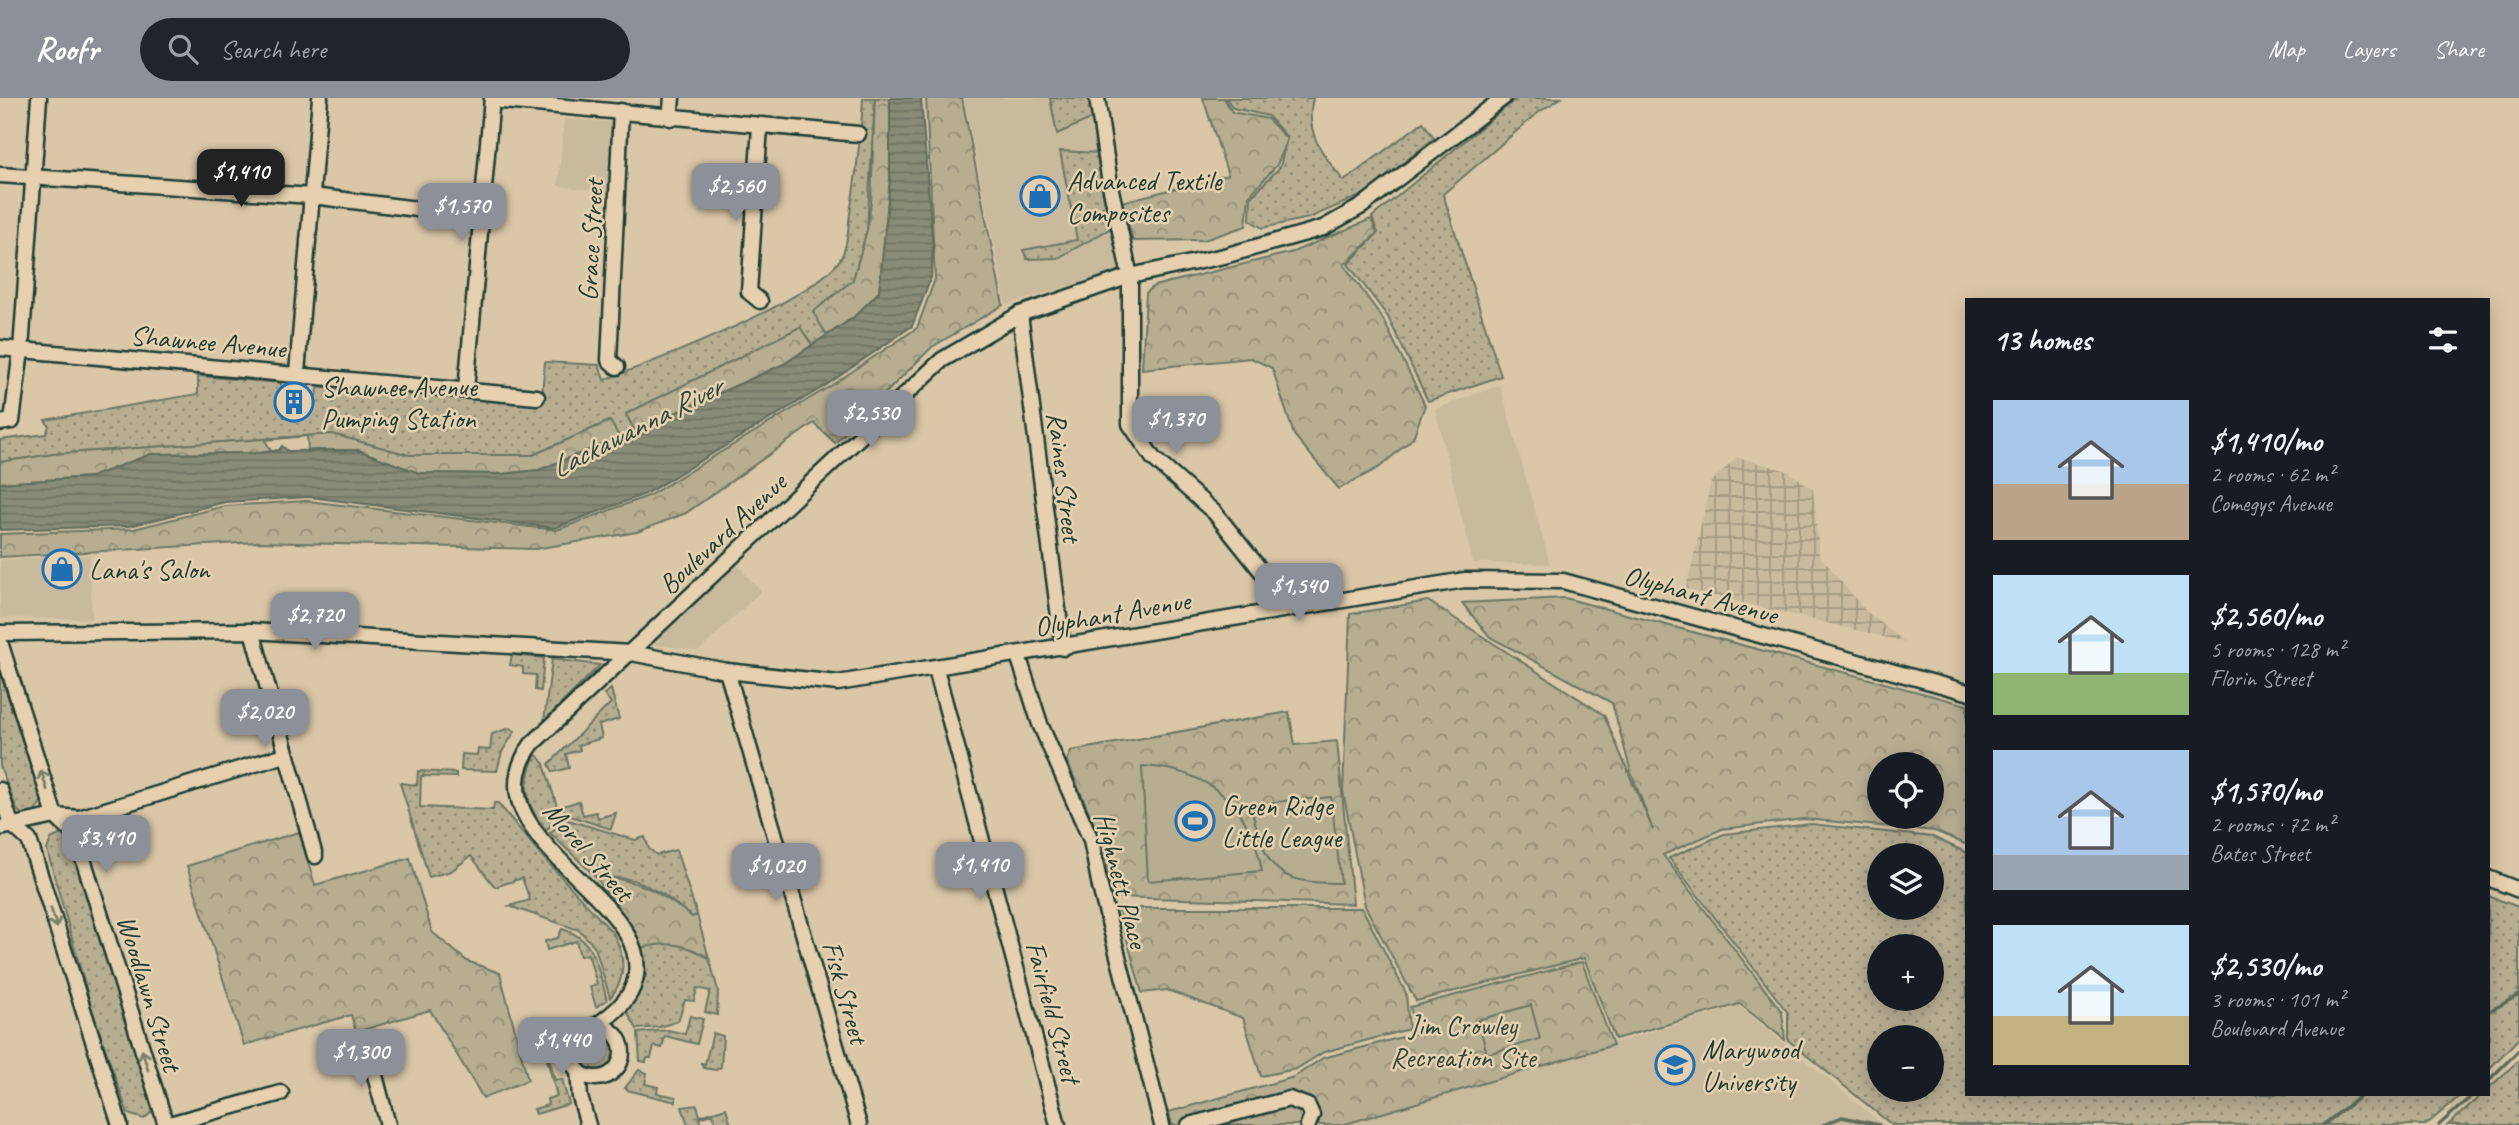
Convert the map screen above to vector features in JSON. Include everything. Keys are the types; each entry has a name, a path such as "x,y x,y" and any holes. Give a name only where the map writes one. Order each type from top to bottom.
{"street":[{"path":"6,422 21,350 39,98"},
{"path":"297,373 320,98"},
{"path":"670,118 672,98"},
{"path":"1097,98 1111,190 1130,276 1129,424 1153,457 1215,513 1290,607"},
{"name":"Boulevard Avenue","path":"631,653 942,360 1020,314 1130,276 1224,256 1324,228 1362,206 1503,98"},
{"path":"466,390 492,99 858,134"},
{"name":"Grace Street","path":"617,367 609,360 621,111"},
{"path":"760,126 750,292 760,301"},
{"path":"0,175 312,195 417,209 483,211"},
{"name":"Raines Street","path":"1020,314 1063,648"},
{"name":"Shawnee Avenue","path":"0,348 537,397"},
{"name":"Olyphant Avenue","path":"631,653 727,671 838,683 1465,580 1563,581 1965,691"},
{"path":"252,631 315,856"},
{"path":"0,633 252,631 631,653"},
{"name":"Woodlawn Street","path":"0,642 55,816 76,835 166,1125"},
{"name":"Morel Street","path":"588,1125 580,1097 578,1070 570,1056 573,1040 585,1028 596,1026 619,1008 633,986 635,962 630,942 620,924 527,822 517,796 518,770 532,744 631,653"},
{"name":"Highnett Place","path":"1018,655 1040,724 1091,840 1100,887 1162,1125"},
{"name":"Fairfield Street","path":"936,669 1058,1125"},
{"name":"Fisk Street","path":"727,671 859,1125"},
{"path":"6,826 55,816 79,818 285,755"},
{"path":"0,790 6,826 29,840 120,1125"},
{"path":"2490,879 2519,890"},
{"path":"578,1070 585,1075 601,1077 615,1069 620,1062 622,1053 617,1036 610,1030 596,1026"},
{"path":"368,1045 388,1125"},
{"path":"166,1125 281,1093"},
{"path":"1189,1125 1289,1099 1308,1106 1312,1115 1308,1125"}],"shaded area":[{"path":"890,98 921,98 933,250 931,278 912,326 825,386 645,494 555,528 310,497 225,502 130,526 0,530 0,483 91,477 151,454 260,453 279,450 282,446 288,451 358,450 419,473 502,474 539,470 633,432 784,364 854,317 879,292 890,180"},
{"path":"964,98 1089,98 1121,270 1006,305"},
{"path":"564,119 615,122 611,192 558,186"},
{"path":"1500,385 1550,564 1473,563 1435,409"},
{"path":"1737,457 1788,471 1813,489 1819,555 1865,610 1905,642 1686,589 1711,482"},
{"path":"90,555 92,619 0,618 0,560"},
{"path":"736,564 761,591 699,651 651,644"},
{"name":"Marywood University","path":"1739,1006 1884,1125 1339,1125"}],"green space":[{"path":"863,98 875,98 867,230 853,280 814,312 827,335 812,345 800,327 626,414 635,431 620,438 609,421 533,455 409,455 332,434 54,454 0,462 0,440 46,434 49,426 45,420 198,394 198,376 281,383 282,398 279,398 284,417 308,417 319,387 541,404 545,362 599,365 604,380 695,344 803,291 828,273 842,256 847,241"},
{"path":"875,98 890,98 890,180 879,292 854,317 827,335 813,312 853,280 867,230 871,202"},
{"path":"926,98 962,98 1003,305 932,347 835,443 814,423 686,513 637,532 535,549 258,542 0,557 0,534 134,529 225,506 307,501 557,530 648,496 829,387 917,328 935,279"},
{"path":"1050,98 1089,98 1093,118 1057,134"},
{"path":"1203,98 1224,98 1232,112 1268,119 1287,139 1277,165 1249,196 1246,226 1204,240 1133,241 1122,202 1228,175"},
{"path":"1226,98 1313,98 1313,133 1323,153 1344,181 1423,122 1434,138 1367,193 1309,218 1262,228 1250,220 1251,197 1280,167 1287,137 1268,116 1233,108"},
{"path":"1517,98 1561,98 1539,112 1443,194 1501,376 1428,401 1388,317 1348,264 1378,233 1372,217"},
{"path":"1060,151 1099,153 1113,227 1058,258 1027,259 1023,250 1077,240"},
{"path":"1371,219 1377,233 1344,265 1383,319 1425,405 1413,438 1380,467 1339,489 1294,435 1272,368 1251,358 1142,369 1146,293 1154,286 1293,252"},
{"path":"800,327 812,345 784,364 635,431 626,414"},
{"path":"610,421 620,438 539,470 502,474 418,473 358,450 308,450 307,436 265,440 271,451 260,453 151,454 91,477 0,483 0,462 54,454 332,434 409,455 533,455"},
{"path":"1565,598 1965,704 1965,844 1935,831 1913,829 1944,829 1944,752 1867,752 1867,825 1804,819 1722,829 1663,855 1782,1012 1785,1040 1740,1004 1615,1039 1584,958 1416,1001 1365,906 1343,791 1350,614 1428,601 1604,715 1653,830 1631,772 1612,703 1490,637 1462,603"},
{"path":"512,655 544,658 541,691 535,690 536,675 523,674 523,667 510,665"},
{"path":"552,659 600,665 544,721"},
{"path":"0,673 42,800 34,814 22,814 17,810 0,766"},
{"path":"611,689 619,719 599,725 602,738 579,745 580,750 566,754 569,768 553,772 549,764 611,703 604,694"},
{"path":"1289,712 1295,745 1337,741 1353,904 1113,897 1100,838 1067,761 1071,751"},
{"path":"510,728 515,731 502,752 497,771 461,770 462,754 477,755 478,749 490,750 492,734"},
{"path":"536,754 544,764 560,816 546,830 533,812 527,794 528,775"},
{"name":"Green Ridge Little League","path":"1142,766 1187,774 1223,795 1248,827 1262,871 1148,881"},
{"path":"418,771 456,773 456,777 421,776 420,807 493,810 494,803 498,803 541,855 613,933 622,958 622,974 610,998 595,947 579,930 509,906 530,900 522,878 495,887 471,856 451,871 429,877 400,783 417,785"},
{"path":"1331,797 1341,883 1300,880 1286,875 1276,868 1268,857 1250,804"},
{"path":"579,801 583,815 596,812 598,818 616,813 611,829 564,814 563,806"},
{"path":"565,819 635,840 645,837 649,849 657,855 676,850 697,915 692,917 663,894 634,880 594,875 550,833"},
{"path":"1811,824 1933,837 1965,852 1965,1096 2460,1096 2426,1125 1892,1125 1788,1040 1788,1013 1669,858 1724,834"},
{"path":"299,832 315,885 410,858 432,932 467,961 500,973 528,1080 483,1098 430,1010 356,1032 351,1015 244,1045 187,866"},
{"path":"61,834 69,836 154,1105 153,1111 144,1119 128,1114 93,1013 47,850 51,839"},
{"path":"594,875 646,887 692,917 697,915 709,958 692,949 676,945 659,944 640,948 627,919"},
{"path":"2490,897 2519,907 2519,1038 2490,1068"},
{"path":"1118,908 1362,908 1406,993 1409,1029 1324,1052 1296,1069 1261,1076 1243,1018 1167,990 1142,993"},
{"path":"562,929 582,940 594,957 607,1000 596,1007 590,987 597,984 588,954 580,956 576,941 547,950 545,941 558,938"},
{"path":"662,942 694,948 709,958 718,990 717,1015 705,1012 710,991 697,988 694,1001 685,1000 678,1021 660,1027 637,1029 627,1012 646,976 640,948"},
{"name":"Jim Crowley Recreation Site","path":"1582,962 1613,1045 1342,1125 1172,1125 1169,1112 1294,1077 1323,1058 1417,1033 1410,1007"},
{"path":"1531,1005 1540,1039 1487,1054 1478,1020"},
{"path":"690,1016 703,1019 697,1044 665,1036 662,1048 654,1046 651,1058 647,1058 646,1062 640,1061 638,1033 668,1030 685,1034"},
{"path":"713,1033 723,1036 721,1067 716,1070 703,1068 701,1063 705,1064"},
{"path":"596,1034 609,1039 614,1052 609,1065 596,1070 583,1065 578,1052 583,1039"},
{"path":"547,1051 555,1080 562,1079 569,1104 536,1114 534,1109 548,1105 547,1099 557,1096 545,1052"},
{"path":"2519,1060 2519,1125 2448,1125 2480,1096 2490,1096 2490,1087"},
{"path":"639,1070 647,1073 645,1084 658,1087 657,1093 676,1097 676,1102 627,1090 625,1088"},
{"path":"697,1105 700,1116 726,1108 731,1125 717,1125 713,1114 699,1118 701,1125 688,1125 682,1107"}],"waterway":[{"path":"2490,1011 2519,995"},
{"path":"2490,1079 2519,1050"},
{"path":"2323,1125 2360,1096"},
{"path":"2439,1125 2472,1096"},
{"path":"1823,1125 1842,1117 1879,1125"}],"place":[{"name":"Advanced Textile Composites","path":"1040,196"},
{"name":"Shawnee Avenue Pumping Station","path":"294,402"},
{"name":"Lana's Salon","path":"62,569"},
{"name":"Green Ridge Little League","path":"1195,821"},
{"name":"Marywood University","path":"1675,1065"}],"water label":[{"name":"Lackawanna River","path":"636,427"}]}
